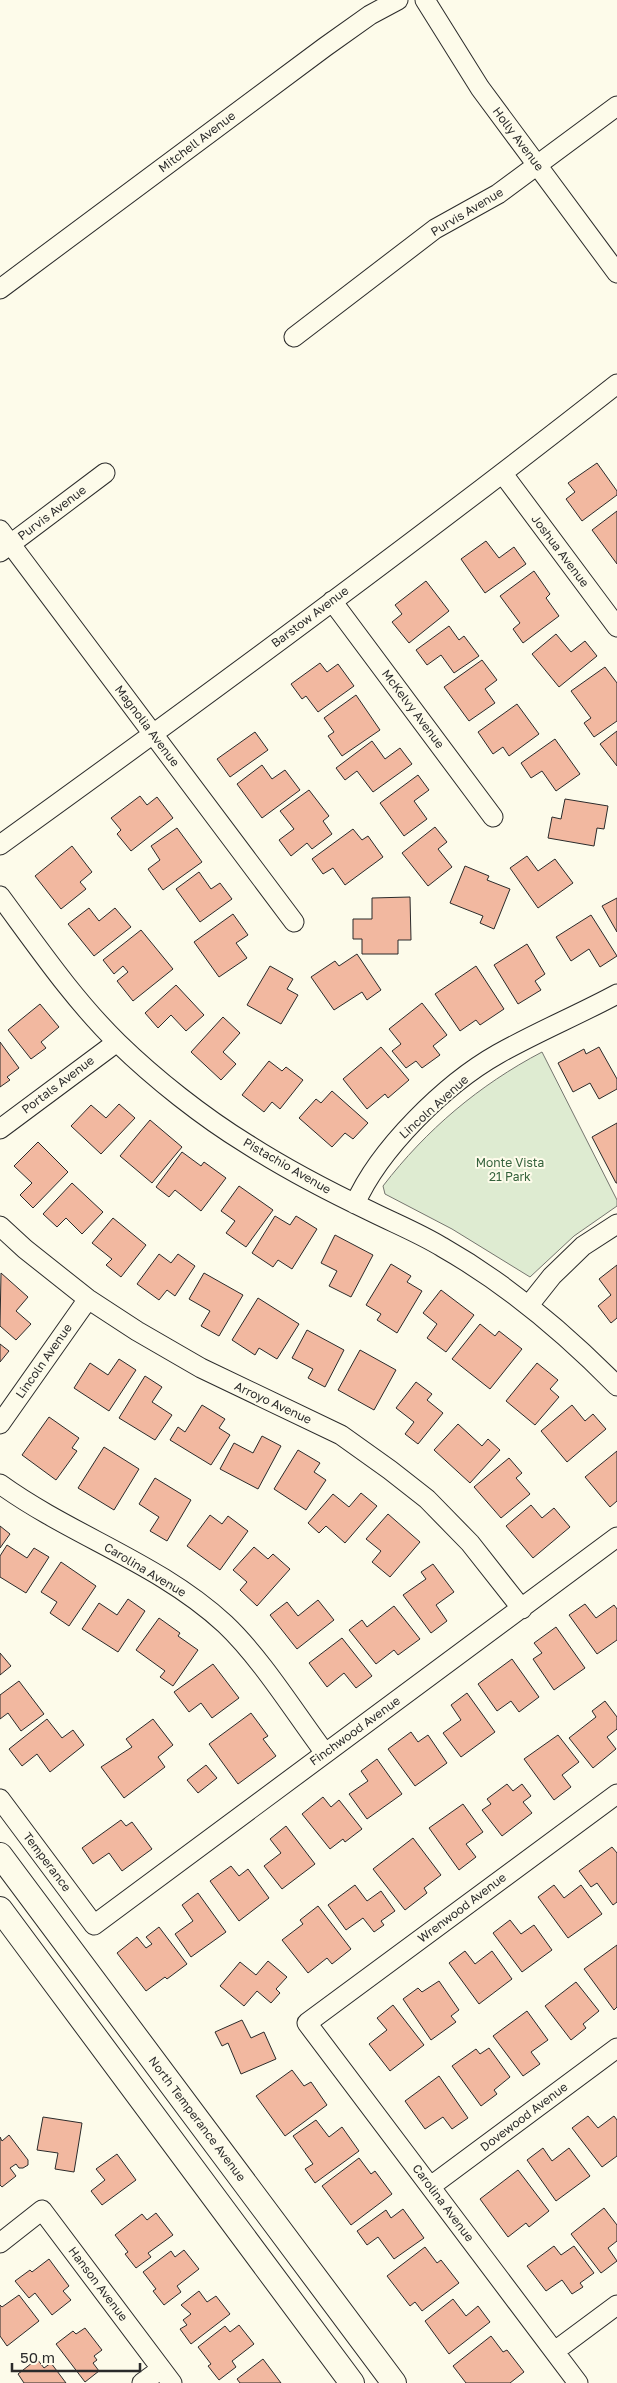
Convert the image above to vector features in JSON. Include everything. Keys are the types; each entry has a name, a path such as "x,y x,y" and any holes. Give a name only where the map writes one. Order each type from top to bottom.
{"main road":[{"name":"North Temperance Avenue","path":"0,1855 394,2383"},
{"path":"0,1909 352,2383"}],"street":[{"name":"Mitchell Avenue","path":"0,289 370,15 398,0"},
{"name":"Holly Avenue","path":"425,0 480,88 617,273"},
{"name":"Purvis Avenue","path":"294,337 435,229 498,194 617,106"},
{"name":"Barstow Avenue","path":"0,845 503,474 617,384"},
{"name":"Purvis Avenue","path":"4,542 105,473"},
{"name":"Joshua Avenue","path":"503,474 617,627"},
{"name":"Magnolia Avenue","path":"4,542 153,734 294,922"},
{"name":"McKelvy Avenue","path":"332,601 493,817"},
{"name":"Pistachio Avenue","path":"0,896 63,980 117,1042 158,1079 246,1144 355,1204 441,1246 490,1277 529,1305 580,1348 617,1386"},
{"name":"Lincoln Avenue","path":"355,1204 365,1181 401,1135 455,1085 496,1055 553,1024 617,994"},
{"name":"Portals Avenue","path":"0,1129 117,1042"},
{"path":"529,1305 552,1276 583,1246 617,1224"},
{"name":"Arroyo Avenue","path":"0,1226 25,1249 88,1299 137,1331 201,1368 341,1435 369,1455 427,1499 470,1543 522,1609"},
{"name":"Lincoln Avenue","path":"0,1424 88,1299"},
{"name":"Carolina Avenue","path":"0,1484 66,1525 139,1564 180,1589 225,1624 254,1657 325,1753"},
{"name":"Finchwood Avenue","path":"94,1925 617,1537"},
{"name":"Wrenwood Avenue","path":"307,2024 617,1794"},
{"name":"Temperance","path":"0,1799 94,1925"},
{"name":"Carolina Avenue","path":"307,2024 578,2383"},
{"name":"Dovewood Avenue","path":"431,2186 617,2048"},
{"name":"Hanson Avenue","path":"0,2242 42,2210 167,2376"},
{"path":"555,2351 617,2305"},
{"path":"142,2383 167,2376"}],"green space":[{"name":"Monte Vista 21 Park","path":"542,1052 617,1200 617,1206 574,1236 530,1277 452,1229 385,1194 383,1186 417,1146 455,1110 497,1079"}],"building":[{"path":"597,463 617,491 617,495 582,521 566,499 575,492 568,483"},
{"path":"617,511 617,564 592,530"},
{"path":"486,541 499,558 514,547 526,564 485,593 461,559"},
{"path":"534,571 550,594 546,598 559,616 523,643 513,629 520,623 500,596"},
{"path":"426,581 449,611 409,643 392,622 402,614 395,605"},
{"path":"449,626 459,640 464,636 479,656 454,673 441,655 427,665 416,650"},
{"path":"556,634 571,652 585,641 597,656 559,687 532,654"},
{"path":"482,660 497,680 485,689 495,703 469,721 444,687"},
{"path":"320,663 327,672 338,664 354,686 318,712 306,696 302,699 291,684"},
{"path":"605,667 617,683 617,721 594,737 584,723 591,718 571,691"},
{"path":"356,695 380,730 342,756 328,736 334,732 324,718"},
{"path":"517,704 539,734 509,756 503,747 493,754 478,732"},
{"path":"617,731 617,766 600,744"},
{"path":"255,732 268,750 230,777 217,759"},
{"path":"555,739 580,774 556,791 542,771 531,778 521,763"},
{"path":"372,741 385,759 400,748 412,764 373,792 357,771 345,780 336,768"},
{"path":"262,765 272,779 285,770 300,790 262,818 237,784"},
{"path":"418,775 429,790 414,801 427,819 404,836 380,803"},
{"path":"309,790 329,816 323,821 332,834 312,849 307,843 291,856 279,840 294,829 280,811"},
{"path":"140,796 147,805 157,797 173,818 131,851 117,834 121,830 111,818"},
{"path":"565,799 608,806 604,829 597,828 594,846 548,838 552,817 561,819"},
{"path":"435,827 447,842 438,849 452,867 428,886 402,853"},
{"path":"177,828 202,862 163,890 148,869 160,860 151,846"},
{"path":"353,829 362,840 368,836 383,857 345,885 333,868 323,874 312,859"},
{"path":"72,846 92,872 80,882 86,889 61,909 35,876"},
{"path":"527,856 538,871 555,859 573,883 538,908 510,868"},
{"path":"465,866 489,876 487,880 510,889 494,929 480,923 483,916 450,903"},
{"path":"199,872 211,889 220,883 232,899 200,922 176,889"},
{"path":"410,897 411,940 398,940 398,954 362,954 362,939 353,939 353,919 372,919 372,898"},
{"path":"617,898 617,932 602,906"},
{"path":"89,908 99,921 115,908 131,927 94,956 68,924"},
{"path":"233,914 248,935 236,943 247,958 219,977 194,942"},
{"path":"591,915 617,956 600,967 589,949 571,961 556,937"},
{"path":"141,930 173,969 133,1001 117,981 128,972 123,966 114,974 103,960"},
{"path":"527,944 545,974 535,981 541,990 518,1004 494,965"},
{"path":"357,954 381,990 367,1000 362,992 334,1010 311,977 335,961 339,966"},
{"path":"270,966 293,979 287,989 298,995 281,1024 247,1005"},
{"path":"476,966 504,1009 480,1025 476,1020 460,1031 435,994"},
{"path":"176,985 204,1015 186,1031 171,1015 158,1028 145,1013"},
{"path":"422,1003 447,1035 433,1046 440,1055 422,1068 416,1061 406,1068 392,1051 401,1044 389,1029"},
{"path":"40,1004 59,1027 41,1042 46,1048 31,1059 8,1030"},
{"path":"223,1017 240,1033 223,1052 236,1064 221,1080 191,1052"},
{"path":"0,1042 19,1068 7,1077 10,1080 0,1087"},
{"path":"381,1047 409,1080 388,1098 385,1094 367,1109 343,1079"},
{"path":"599,1047 617,1079 617,1089 599,1099 590,1083 573,1092 558,1063 584,1049 586,1054"},
{"path":"269,1061 282,1071 286,1067 303,1080 280,1109 272,1102 264,1112 242,1095"},
{"path":"332,1091 368,1123 353,1139 345,1133 332,1147 299,1118 316,1099 321,1103"},
{"path":"119,1104 135,1118 101,1154 71,1126 91,1105 106,1118"},
{"path":"150,1120 182,1147 152,1183 120,1156"},
{"path":"617,1123 617,1183 616,1183 592,1137"},
{"path":"38,1142 68,1172 33,1208 20,1195 32,1183 14,1166"},
{"path":"182,1152 201,1166 204,1162 226,1178 201,1211 175,1190 169,1197 156,1187"},
{"path":"72,1183 103,1212 82,1234 66,1218 57,1227 43,1214"},
{"path":"239,1186 273,1210 246,1247 226,1233 235,1221 221,1211"},
{"path":"275,1216 290,1225 296,1216 317,1229 292,1269 278,1260 273,1267 252,1253"},
{"path":"113,1218 146,1245 121,1277 106,1265 112,1259 92,1243"},
{"path":"335,1235 373,1255 351,1297 329,1286 337,1271 321,1263"},
{"path":"159,1254 171,1263 178,1254 195,1266 175,1296 167,1290 159,1300 137,1284"},
{"path":"391,1264 411,1276 407,1282 422,1291 397,1333 377,1320 381,1314 366,1305"},
{"path":"617,1265 617,1318 611,1323 598,1306 611,1295 599,1279"},
{"path":"1,1273 28,1297 16,1311 31,1324 16,1340 0,1326"},
{"path":"204,1273 243,1295 219,1336 201,1326 210,1311 189,1299"},
{"path":"441,1290 474,1315 446,1352 427,1338 437,1324 423,1313"},
{"path":"258,1298 299,1324 277,1359 259,1348 255,1355 232,1340"},
{"path":"480,1324 495,1336 499,1331 522,1349 490,1389 452,1359"},
{"path":"307,1330 344,1350 325,1387 308,1378 313,1369 292,1358"},
{"path":"0,1344 9,1351 0,1362"},
{"path":"360,1350 396,1370 374,1410 338,1390"},
{"path":"119,1359 136,1370 109,1411 74,1388 90,1363 108,1375"},
{"path":"537,1363 558,1380 550,1389 559,1397 535,1425 506,1401"},
{"path":"145,1376 162,1387 152,1402 172,1415 155,1440 119,1418"},
{"path":"416,1382 432,1394 427,1400 443,1413 418,1444 405,1434 414,1422 396,1408"},
{"path":"202,1405 225,1419 219,1428 230,1435 211,1465 170,1440 178,1427 185,1432"},
{"path":"572,1405 585,1421 593,1414 606,1429 567,1462 541,1431"},
{"path":"49,1417 79,1438 72,1448 77,1451 56,1480 22,1455"},
{"path":"458,1424 482,1446 488,1439 500,1450 470,1483 434,1450"},
{"path":"262,1436 281,1446 258,1489 220,1469 234,1443 253,1453"},
{"path":"104,1447 139,1469 114,1510 78,1488"},
{"path":"298,1450 320,1463 314,1472 326,1480 306,1510 274,1489"},
{"path":"617,1451 617,1501 610,1507 585,1477"},
{"path":"509,1458 522,1473 516,1478 530,1494 501,1518 474,1487"},
{"path":"155,1478 191,1500 167,1541 150,1531 159,1517 139,1504"},
{"path":"361,1493 377,1506 345,1543 326,1526 319,1533 308,1523 333,1494 349,1507"},
{"path":"531,1505 542,1518 554,1508 570,1527 533,1558 506,1526"},
{"path":"388,1514 420,1542 390,1577 372,1562 381,1551 366,1539"},
{"path":"210,1515 222,1524 228,1516 248,1531 220,1570 187,1546"},
{"path":"0,1526 10,1534 0,1548"},
{"path":"7,1545 27,1558 34,1548 49,1557 26,1593 0,1577 0,1556"},
{"path":"254,1547 268,1559 273,1554 290,1569 257,1606 240,1590 247,1582 233,1570"},
{"path":"61,1562 96,1586 69,1626 50,1613 57,1602 41,1592"},
{"path":"433,1564 454,1592 436,1605 447,1621 431,1633 403,1595 426,1579 421,1572"},
{"path":"128,1599 145,1611 118,1652 82,1629 99,1603 117,1615"},
{"path":"318,1600 334,1620 297,1649 270,1615 287,1602 298,1616"},
{"path":"585,1604 596,1618 614,1605 617,1609 617,1640 597,1654 569,1615"},
{"path":"394,1606 420,1639 398,1655 394,1650 376,1664 349,1630 362,1620 367,1627"},
{"path":"159,1618 180,1633 178,1636 198,1650 173,1686 160,1677 165,1671 136,1650"},
{"path":"556,1627 585,1668 554,1690 533,1659 542,1653 534,1643"},
{"path":"342,1638 372,1676 356,1688 344,1673 327,1687 309,1663"},
{"path":"0,1653 11,1666 0,1675"},
{"path":"512,1659 539,1697 519,1712 511,1701 497,1711 478,1684"},
{"path":"213,1664 239,1698 212,1718 201,1703 189,1712 174,1692"},
{"path":"19,1681 44,1714 21,1731 8,1713 0,1719 0,1695"},
{"path":"467,1693 495,1732 461,1757 443,1733 461,1720 451,1705"},
{"path":"605,1701 617,1717 617,1729 607,1737 616,1749 593,1768 569,1738 596,1717 592,1711"},
{"path":"251,1713 268,1736 263,1739 276,1756 238,1784 209,1744"},
{"path":"47,1719 62,1738 73,1730 84,1745 50,1772 37,1754 22,1766 9,1749"},
{"path":"153,1719 173,1745 158,1757 165,1767 124,1798 101,1767 132,1747 126,1739"},
{"path":"411,1732 418,1742 428,1735 447,1763 415,1786 388,1749"},
{"path":"558,1735 579,1762 562,1775 571,1787 554,1800 524,1759"},
{"path":"377,1759 402,1794 367,1819 349,1794 368,1781 361,1771"},
{"path":"206,1765 217,1778 198,1793 187,1780"},
{"path":"507,1784 513,1791 522,1784 531,1796 523,1802 532,1813 502,1836 482,1810 491,1804 487,1799"},
{"path":"323,1797 331,1807 339,1800 362,1829 345,1842 343,1839 330,1849 302,1814"},
{"path":"463,1804 483,1832 466,1844 476,1857 459,1870 429,1828"},
{"path":"121,1820 126,1826 132,1822 152,1849 122,1871 109,1853 93,1864 82,1848"},
{"path":"286,1826 315,1864 282,1889 264,1866 281,1853 270,1839"},
{"path":"413,1838 441,1875 424,1888 427,1893 405,1910 373,1869"},
{"path":"612,1847 617,1853 617,1902 613,1905 597,1883 591,1887 579,1871"},
{"path":"231,1866 239,1876 248,1869 269,1898 239,1921 210,1881"},
{"path":"355,1885 367,1901 381,1891 395,1911 381,1921 384,1925 374,1932 363,1918 346,1930 328,1905"},
{"path":"554,1885 564,1898 581,1885 602,1914 568,1938 538,1897"},
{"path":"198,1893 226,1932 191,1957 175,1934 193,1921 182,1905"},
{"path":"318,1906 351,1949 332,1964 327,1958 308,1973 282,1940 303,1924 300,1920"},
{"path":"510,1920 521,1934 534,1925 552,1950 522,1972 493,1933"},
{"path":"159,1927 187,1964 167,1979 165,1977 146,1991 117,1953 137,1937 146,1948 152,1944 146,1937"},
{"path":"617,1945 617,2007 614,2010 584,1969"},
{"path":"465,1951 475,1964 492,1951 512,1979 479,2004 449,1963"},
{"path":"268,1961 287,1977 276,1989 280,1993 271,2003 257,1991 244,2006 220,1986 240,1962 256,1975"},
{"path":"439,1981 459,2010 451,2016 456,2022 431,2040 403,1999 418,1988 422,1992"},
{"path":"576,1982 599,2011 583,2024 586,2028 571,2040 545,2006"},
{"path":"393,2005 424,2045 390,2071 369,2044 387,2030 377,2018"},
{"path":"527,2011 548,2040 531,2052 540,2064 523,2076 493,2036"},
{"path":"242,2020 251,2038 264,2032 276,2059 241,2074 228,2043 222,2046 215,2032"},
{"path":"489,2048 510,2077 494,2090 497,2094 481,2106 452,2066 476,2049 480,2054"},
{"path":"292,2070 304,2086 311,2082 327,2105 285,2136 256,2096"},
{"path":"439,2076 468,2118 452,2129 443,2117 425,2129 405,2101"},
{"path":"588,2116 598,2128 614,2116 617,2120 617,2156 602,2167 572,2128"},
{"path":"43,2117 82,2123 74,2172 55,2169 58,2153 37,2150"},
{"path":"316,2120 329,2137 342,2127 359,2151 315,2183 305,2169 313,2164 293,2136"},
{"path":"9,2135 28,2160 28,2165 19,2168 16,2164 10,2168 16,2176 2,2187 0,2185 0,2137 2,2141"},
{"path":"543,2148 552,2161 569,2148 590,2176 556,2201 527,2160"},
{"path":"117,2154 136,2180 102,2205 91,2191 105,2180 96,2169"},
{"path":"359,2158 371,2174 375,2171 392,2194 351,2225 322,2186"},
{"path":"518,2170 549,2211 529,2227 526,2223 508,2237 480,2199"},
{"path":"604,2208 617,2225 617,2241 608,2248 617,2261 601,2273 571,2234"},
{"path":"403,2209 424,2238 394,2259 378,2237 367,2245 357,2231 386,2210 391,2218"},
{"path":"156,2213 173,2235 148,2253 151,2257 136,2268 125,2254 128,2252 115,2235 142,2214 147,2220"},
{"path":"554,2246 561,2255 574,2246 594,2273 580,2283 583,2287 572,2294 562,2280 546,2291 527,2266"},
{"path":"425,2247 437,2263 441,2260 459,2283 422,2311 415,2302 410,2306 387,2276"},
{"path":"184,2250 199,2269 177,2286 181,2292 164,2305 153,2291 156,2289 143,2272 171,2251 175,2257"},
{"path":"49,2259 69,2286 63,2291 71,2300 52,2315 35,2293 29,2298 15,2281 30,2270 32,2272"},
{"path":"199,2291 207,2302 216,2296 230,2314 191,2344 180,2329 187,2325 183,2320 191,2314 181,2305"},
{"path":"19,2295 39,2321 7,2346 0,2336 0,2305 2,2307"},
{"path":"453,2299 466,2316 478,2306 490,2322 449,2354 425,2321"},
{"path":"239,2325 254,2344 232,2361 236,2367 219,2380 208,2366 211,2364 198,2347 225,2326 230,2332"},
{"path":"85,2328 102,2350 94,2356 97,2360 93,2363 99,2371 85,2382 56,2344 73,2331 76,2334"},
{"path":"491,2336 503,2352 507,2350 524,2372 510,2383 466,2383 453,2366"},
{"path":"37,2359 44,2368 51,2363 66,2383 24,2383 18,2374"},
{"path":"263,2359 281,2383 240,2383 237,2379"}]}
